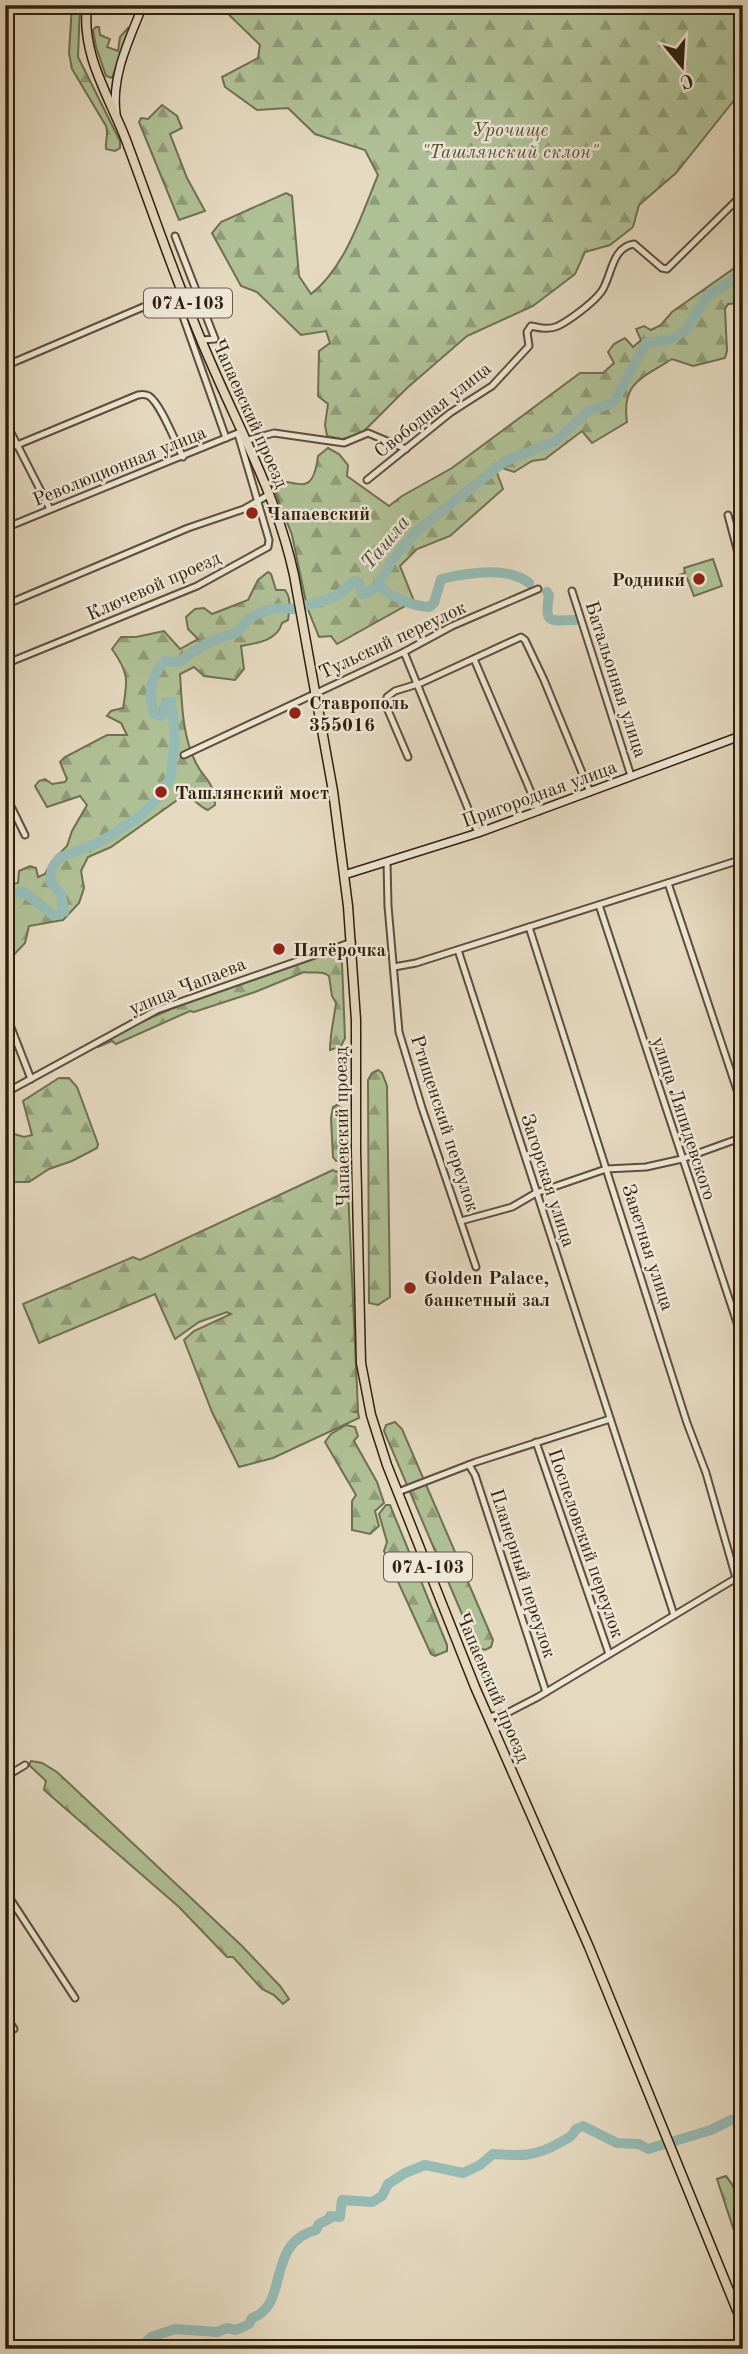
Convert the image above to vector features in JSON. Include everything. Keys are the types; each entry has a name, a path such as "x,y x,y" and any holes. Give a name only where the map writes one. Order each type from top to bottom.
{"main road":[{"name":"Чапаевский проезд","path":"87,5 88,47 117,114 179,292 240,431 248,440 288,549 333,791 352,942 356,1020 361,1363 371,1415 398,1492 488,1717 589,1947 743,2325"}],"street":[{"path":"117,114 115,92 121,64 144,5"},
{"name":"Свободная улица","path":"367,480 450,414 492,386 529,346 527,332 531,326 544,329 558,326 594,300 604,289 615,258 627,245 634,244 662,268 667,269 743,194"},
{"path":"175,236 215,339 202,340"},
{"path":"5,366 179,292 226,438"},
{"path":"5,450 146,394 152,398 183,457"},
{"path":"5,421 50,509"},
{"name":"Революционная улица","path":"5,528 183,457 240,431"},
{"name":"Ключевой проезд","path":"5,664 197,586 265,549 270,540 240,431"},
{"path":"248,440 274,433 344,443 369,433 406,449"},
{"name":"Ключевой проезд","path":"5,606 188,528 258,503 270,494"},
{"path":"728,515 743,584"},
{"name":"Тульский переулок","path":"184,755 404,652 452,626 538,589"},
{"name":"Батальонная улица","path":"572,591 631,776"},
{"path":"408,757 386,702 387,697 395,691 418,684 520,636 525,640 544,680 590,792"},
{"path":"404,652 478,833"},
{"path":"474,659 540,811"},
{"name":"Пригородная улица","path":"344,875 478,833 743,735"},
{"path":"5,793 25,835"},
{"path":"394,967 416,963 743,859"},
{"name":"Ртищенский переулок","path":"387,862 388,906 399,1032 476,1267"},
{"path":"668,883 743,1108"},
{"name":"улица Ляпидевского","path":"599,905 743,1341"},
{"name":"Заветная улица","path":"529,927 687,1423 706,1473 736,1578"},
{"name":"улица Чапаева","path":"5,1093 157,1010 352,942"},
{"name":"Загорская улица","path":"458,950 674,1615"},
{"path":"6,1015 31,1079"},
{"path":"461,1221 512,1207 536,1193 606,1170 646,1167 682,1159 743,1137"},
{"path":"398,1492 469,1465 610,1419"},
{"name":"Поспеловский переулок","path":"536,1442 609,1654"},
{"name":"Планерный переулок","path":"469,1465 475,1475 546,1692"},
{"name":"Планерный переулок","path":"488,1717 508,1713 546,1692 743,1574"},
{"path":"5,1777 25,1765"},
{"path":"5,1891 75,1998"},
{"path":"5,2015 14,2029"}],"green space":[{"path":"72,5 80,5 78,57 120,141 120,148 115,151 106,149 106,126 72,69 69,53"},
{"name":"Урочище \"Ташлянский склон\"","path":"219,5 743,5 743,89 676,173 639,205 633,227 610,245 585,252 575,274 533,306 467,336 407,388 360,435 342,439 327,436 325,425 328,404 318,396 319,351 330,343 326,331 301,335 257,292 241,286 212,233 221,222 286,193 292,196 299,276 311,294 334,270 343,255 378,175 365,150 315,134 288,108 257,110 225,87 222,77 258,58 260,45"},
{"path":"99,27 100,35 110,39 107,47 118,51 120,37 128,28 130,30 112,78 106,76 96,47 93,30"},
{"path":"162,105 177,116 182,128 170,134 187,178 205,211 179,220 139,122 141,118 148,119"},
{"path":"743,262 743,303 728,304 725,309 725,358 693,366 672,359 643,377 631,389 627,398 627,422 592,443 582,431 545,459 532,461 514,472 494,465 503,489 450,536 417,549 400,566 414,601 337,644 331,636 319,637 307,607 292,535 273,486 280,482 306,484 315,471 318,456 328,448 339,454 348,465 347,476 389,506 452,468 580,373 603,373 614,363 608,352 614,344 625,338 633,347 641,340 636,329 644,326 651,330 661,325 672,312"},
{"path":"713,559 722,586 694,596 687,578 675,582 673,577 685,573 684,568"},
{"path":"268,572 276,590 285,590 289,597 288,620 282,623 276,634 260,642 241,646 244,669 235,680 204,676 194,667 180,674 187,740 198,768 211,785 215,805 208,810 183,796 111,847 88,857 81,871 84,888 79,903 63,920 29,926 25,943 5,964 5,885 18,883 19,871 30,866 36,868 38,877 45,874 52,861 67,846 87,805 80,796 47,807 35,786 45,779 52,784 65,782 67,779 60,762 65,757 107,735 127,735 121,723 107,716 111,711 123,708 126,690 122,664 112,649 121,637 164,631 180,649 198,639 188,629 186,617 195,609 204,608 212,614 248,600 258,580"},
{"path":"331,953 339,957 342,963 345,1038 341,1046 330,1050 336,1003 332,996 329,976 304,972 255,992 190,1011 116,1044 112,1041 98,1047 97,1045 182,1005"},
{"path":"378,1070 387,1086 390,1297 378,1305 369,1303 368,1080 372,1073"},
{"path":"59,1078 69,1078 77,1087 98,1144 97,1148 49,1169 29,1182 15,1182 5,1194 5,1131 24,1137 32,1135 23,1101"},
{"path":"337,1105 346,1111 346,1155 343,1160 336,1161 333,1157 331,1118 333,1107"},
{"path":"344,1166 347,1168 358,1410 355,1412 358,1412 359,1418 273,1458 239,1467 212,1412 184,1340 194,1331 231,1314 227,1312 199,1322 175,1339 155,1294 39,1343 23,1304 133,1257 140,1260 333,1170 336,1172"},
{"path":"395,1422 402,1429 493,1640 491,1647 485,1650 476,1647 384,1431 386,1425"},
{"path":"346,1425 355,1427 358,1436 354,1441 377,1482 384,1503 375,1511 379,1526 370,1534 352,1530 352,1501 356,1495 325,1442 331,1434"},
{"path":"386,1505 390,1505 447,1645 447,1651 435,1656 431,1654 384,1551 387,1542 379,1514"},
{"path":"31,1761 42,1763 57,1772 242,1946 289,1999 283,2004 262,1989 233,1957 227,1957 179,1907 44,1790 46,1781 29,1765"},
{"path":"726,2176 740,2205 743,2258 717,2179"}],"waterway":[{"name":"Ташла","path":"5,893 24,892 53,915 64,912 61,894 50,881 52,868 59,858 102,841 139,817 157,799 171,777 175,738 171,702 166,702 164,713 160,716 154,713 151,699 153,679 165,661 179,662 207,644 237,633 248,619 264,611 294,609 335,597 355,581 359,583 362,594 368,593 378,585 393,559 417,531 505,461 556,441 588,411 613,403 646,343 669,340 685,331 707,296 743,273"},
{"path":"378,585 402,600 429,607 434,603 441,579 486,572 510,574 529,583"},
{"path":"547,592 548,617 555,620 576,620"},
{"path":"139,2349 151,2337 175,2329 217,2332 227,2328 236,2330 249,2324 271,2301 283,2260 300,2237 316,2230 319,2224 330,2216 340,2217 342,2200 372,2202 382,2196 388,2184 425,2165 463,2173 480,2165 493,2154 520,2155 550,2148 583,2126 617,2143 639,2144 648,2149 711,2130 731,2120 743,2119"}],"place":[{"name":"Чапаевский","path":"252,513"},
{"name":"Родники","path":"699,579"},
{"name":"Ставрополь 355016","path":"295,713"},
{"name":"Ташлянский мост","path":"161,792"},
{"name":"Пятёрочка","path":"279,949"},
{"name":"Golden Palace, банкетный зал","path":"410,1288"}]}
